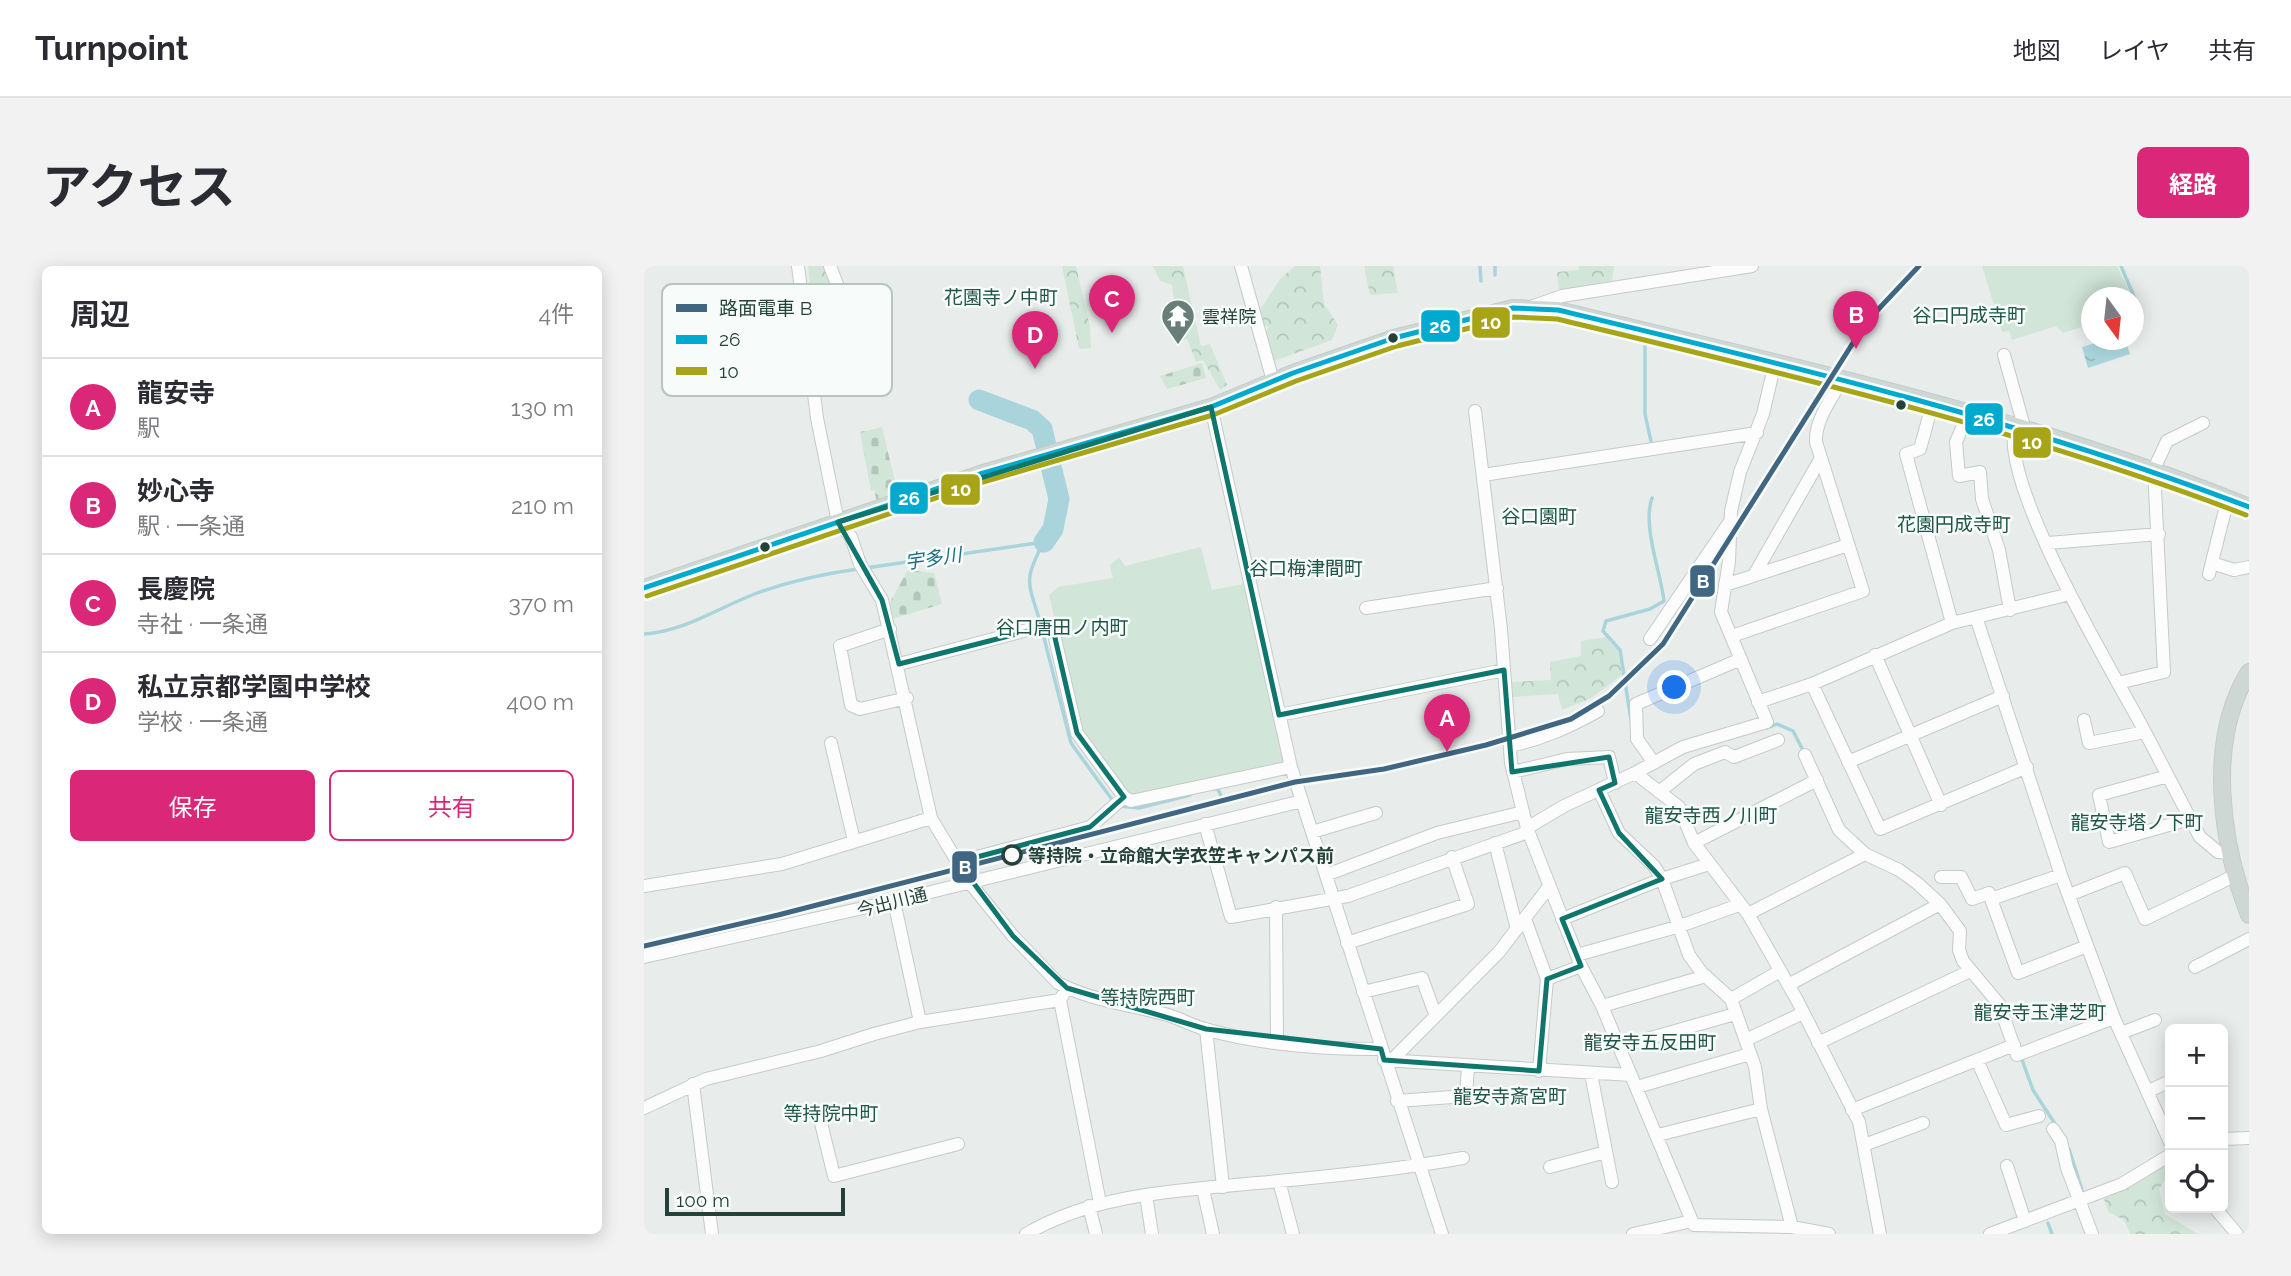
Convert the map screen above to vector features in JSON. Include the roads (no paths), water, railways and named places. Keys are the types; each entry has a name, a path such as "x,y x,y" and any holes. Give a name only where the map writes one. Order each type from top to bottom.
{"main road":[{"path":"644,588 838,522 1211,407 1394,338 1492,312 1528,308 1558,310 1775,363 2020,428 2154,469 2249,507"},
{"path":"2249,672 2231,714 2225,745 2224,802 2230,853 2249,915"}],"street":[{"path":"798,266 800,284"},
{"path":"830,266 837,284"},
{"path":"1241,266 1273,382"},
{"path":"1528,308 1562,296 1752,266"},
{"path":"2004,355 2020,428 2020,476 2070,594 2190,819 2208,847 2218,852 2230,853"},
{"path":"1205,824 1231,917 1348,896 1527,830 1683,747 1767,722 1721,612 1729,523 1740,472 1757,433 1775,363"},
{"path":"1732,636 1863,591 1815,432 1841,381"},
{"path":"814,396 838,522 851,537 863,567 882,600 907,698 931,818 970,883 1013,936 1058,983 1124,1007 1162,1013 1206,1029 1385,1057 1468,1066 1591,1074 1634,1081 1750,1054"},
{"path":"1933,405 1920,449 1906,454 1952,623"},
{"path":"1211,407 1291,766 1440,1234"},
{"path":"1475,411 1497,588 1513,772 1527,830 1548,888 1658,1135 1695,1227"},
{"path":"1968,414 1956,442 1959,476 1980,472 1982,499 1999,550 2010,610"},
{"path":"2118,683 2164,672 2154,469 2167,441 2203,423"},
{"path":"1483,475 1757,433"},
{"path":"1754,575 1821,458"},
{"path":"2228,498 2211,568 2234,570 2249,567"},
{"path":"1650,639 1729,523"},
{"path":"2048,543 2159,534"},
{"path":"1725,586 1848,545"},
{"path":"1366,608 1497,588"},
{"path":"1758,702 1812,684 1952,623 2070,594"},
{"path":"1976,617 2087,946 2114,1018 2165,1130"},
{"path":"899,664 1041,626 1053,630 1077,733 1117,802"},
{"path":"890,629 839,646 851,705 860,709 907,698"},
{"path":"1875,656 1941,805"},
{"path":"1654,762 1637,739 1636,704 1741,659"},
{"path":"1279,715 1504,670"},
{"path":"1812,684 1880,829 2027,767"},
{"path":"1848,762 2003,696"},
{"path":"1510,746 1567,729 1598,711"},
{"path":"2084,720 2088,743 2145,732"},
{"path":"1659,792 1693,764 1725,752 1734,757 1778,740"},
{"path":"831,743 854,841"},
{"path":"1805,755 1839,830 1865,854 1899,870 1940,904 1960,931 1959,950 1970,971 1999,1004 2017,1055 2114,1018"},
{"path":"1513,772 1567,759 1609,757 1615,783"},
{"path":"958,862 1090,827 1117,802 1291,766"},
{"path":"1635,774 1679,807 1694,843 1743,910 1803,1013 1852,1110 1864,1145 1880,1234"},
{"path":"2168,776 2099,795 2109,842 2190,819"},
{"path":"1694,843 1817,780"},
{"path":"1600,790 1619,833 1654,866 1662,879 1689,956 1731,999 1735,1014 1748,1039 1785,1229"},
{"name":"今出川通","path":"644,957 970,883 1302,801"},
{"path":"1326,875 1437,833 1523,812"},
{"path":"1312,832 1376,813"},
{"path":"644,886 782,864 931,818"},
{"path":"1495,843 1521,924 1547,979 1539,1070"},
{"path":"1547,979 1579,961 1680,926 1743,910 1865,854"},
{"path":"1347,943 1468,904 1452,857"},
{"path":"1562,919 1662,879 1709,864"},
{"path":"2069,895 2125,873 2145,919 2236,875"},
{"path":"1991,899 2061,875"},
{"path":"1941,877 1961,877 1972,899 1989,893 2018,973 2087,946"},
{"path":"1385,1057 1435,1014 1499,952 1548,888"},
{"path":"894,901 920,1022"},
{"path":"1788,985 1940,904"},
{"path":"1276,907 1277,1041"},
{"path":"2196,968 2249,939"},
{"path":"1731,999 1780,971"},
{"path":"1818,1043 1970,971"},
{"path":"1602,1006 1706,975"},
{"path":"1363,992 1422,978 1435,1014"},
{"path":"1067,988 1060,1000 1095,1205 1096,1234"},
{"path":"644,1108 693,1084 920,1022 1060,1000"},
{"path":"1748,1039 1803,1013"},
{"path":"1619,1047 1735,1014"},
{"path":"2121,1033 2155,1020"},
{"path":"1206,1029 1223,1187"},
{"path":"1852,1110 2014,1045"},
{"path":"1977,1060 2006,1125 2039,1116"},
{"path":"1397,1101 1465,1096 1468,1066"},
{"path":"1591,1074 1612,1182"},
{"path":"2149,1091 2165,1083"},
{"path":"693,1084 712,1234"},
{"path":"1658,1135 1761,1109"},
{"path":"820,1119 834,1176 958,1144"},
{"path":"1864,1145 1923,1124"},
{"path":"2053,1129 2062,1141 2067,1168 2092,1234"},
{"path":"2228,1139 2249,1138"},
{"path":"1550,1167 1605,1152"},
{"path":"1026,1234 1055,1217 1095,1205 1146,1195 1418,1166 1463,1158"},
{"path":"1990,1234 2122,1184 2165,1158"},
{"path":"2007,1167 2025,1221"},
{"path":"1279,1181 1293,1234"},
{"path":"1203,1189 1213,1234"},
{"path":"1146,1195 1152,1234"},
{"path":"2219,1213 2238,1234"},
{"path":"1633,1234 1695,1227 1785,1229 1829,1234"}],"water":[{"path":"2083,350 2129,350 2130,354 2088,368"}],"waterway":[{"path":"1480,266 1481,281"},
{"path":"1495,266 1495,275"},
{"path":"2121,266 2130,287"},
{"path":"1645,343 1645,414 1652,446"},
{"name":"宇多川","path":"979,400 1032,420 1042,429 1059,499 1053,529 1044,542"},
{"path":"1631,720 1620,650 1603,631 1606,621 1650,609 1664,601 1649,522 1652,498"},
{"name":"宇多川","path":"866,568 1044,542"},
{"path":"1040,622 1031,590 1030,575 1044,542"},
{"name":"宇多川","path":"644,634 686,624 778,586 858,569"},
{"path":"1042,630 1071,743 1113,801"},
{"path":"1767,728 1777,724 1793,731 1804,752"},
{"path":"1214,789 1218,789 1221,796"},
{"path":"1119,806 1139,808 1190,795"},
{"path":"2021,1057 2033,1090 2057,1127"},
{"path":"2069,1149 2082,1190"},
{"path":"2048,1223 2052,1234"}],"tram line":[{"name":"B","path":"644,946 778,915 1295,782 1384,769 1486,745 1571,719 1609,696 1663,644 1851,346 1872,316 1919,266"}],"place":[{"name":"長慶院","path":"1112,333"},
{"name":"雲祥院","path":"1178,346"},
{"name":"妙心寺","path":"1856,349"},
{"name":"私立京都学園中学校","path":"1035,369"},
{"name":"龍安寺","path":"1447,752"},
{"name":"等持院・立命館大学衣笠キャンパス前","path":"1012,855"}],"district":[{"name":"花園寺ノ中町","path":"1001,297"},
{"name":"谷口円成寺町","path":"1969,315"},
{"name":"谷口園町","path":"1539,516"},
{"name":"花園円成寺町","path":"1954,524"},
{"name":"谷口梅津間町","path":"1306,568"},
{"name":"谷口唐田ノ内町","path":"1062,627"},
{"name":"龍安寺西ノ川町","path":"1711,815"},
{"name":"龍安寺塔ノ下町","path":"2137,822"},
{"name":"等持院西町","path":"1148,997"},
{"name":"龍安寺玉津芝町","path":"2040,1012"},
{"name":"龍安寺五反田町","path":"1650,1042"},
{"name":"龍安寺斎宮町","path":"1510,1096"},
{"name":"等持院中町","path":"831,1113"}]}
